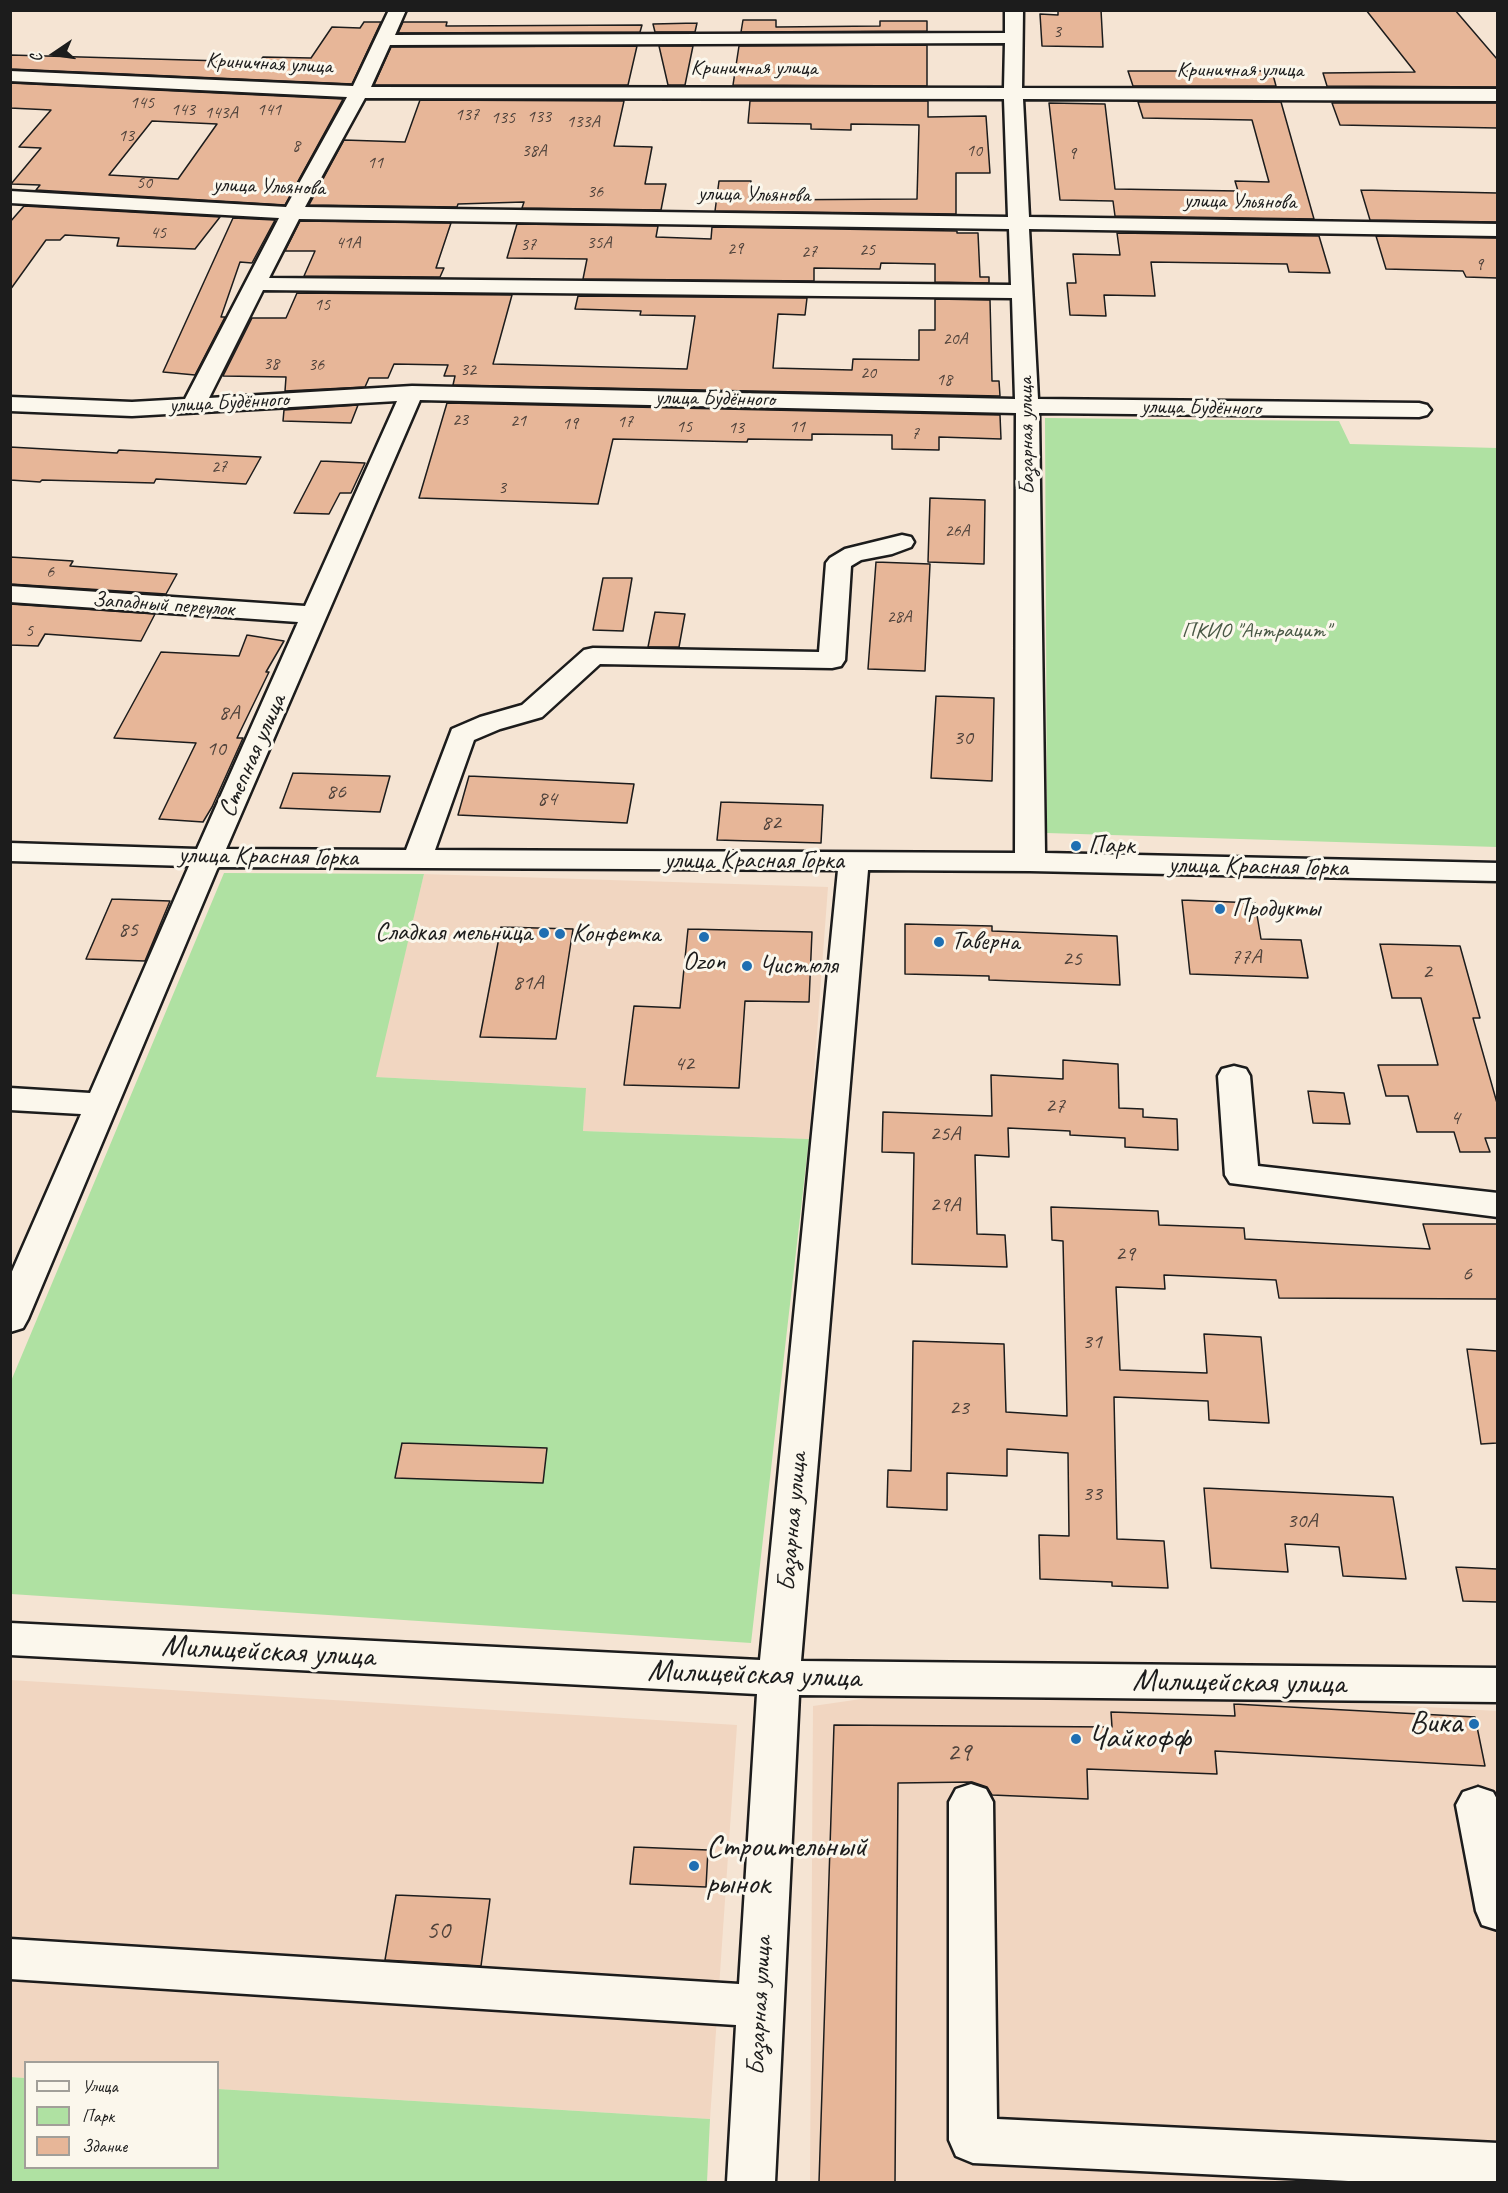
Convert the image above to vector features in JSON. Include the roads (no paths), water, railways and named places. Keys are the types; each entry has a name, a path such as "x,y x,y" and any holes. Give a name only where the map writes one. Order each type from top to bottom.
{"street":[{"path":"194,404 292,213 359,92 398,10"},
{"name":"Базарная улица","path":"1014,10 1013,92 1027,406 1030,862"},
{"path":"384,40 1014,38"},
{"name":"Криничная улица","path":"10,76 359,92 1497,95"},
{"name":"улица Ульянова","path":"10,197 292,213 1497,230"},
{"path":"255,284 1023,292"},
{"name":"улица Будённого","path":"10,404 132,410 194,404 412,393 1027,406 1419,410"},
{"name":"Степная улица","path":"10,1318 207,858 412,393"},
{"path":"418,858 462,735 490,723 532,711 593,656 832,660 839,563 854,554 884,549 902,542"},
{"name":"Западный переулок","path":"10,594 316,615"},
{"name":"улица Красная Горка","path":"10,852 207,858 1030,862 1497,874"},
{"name":"Базарная улица","path":"751,2182 779,1678 854,862"},
{"path":"1234,1076 1242,1174 1497,1206"},
{"path":"10,1099 102,1104"},
{"name":"Милицейская улица","path":"10,1639 779,1678 1497,1685"},
{"path":"971,1802 974,2140 1497,2166"},
{"path":"1478,1805 1497,1911"},
{"path":"10,1959 760,2006"}],"place":[{"name":"Парк","path":"1076,846"},
{"name":"Продукты","path":"1220,909"},
{"name":"Сладкая мельница","path":"544,933"},
{"name":"Конфетка","path":"560,934"},
{"name":"Ozon","path":"704,937"},
{"name":"Таверна","path":"939,942"},
{"name":"Чистюля","path":"747,966"},
{"name":"Вика","path":"1474,1724"},
{"name":"Чайкофф","path":"1076,1739"},
{"name":"Строительный рынок","path":"694,1866"}],"park label":[{"name":"ПКИО \"Антрацит\"","path":"1256,631"}]}
